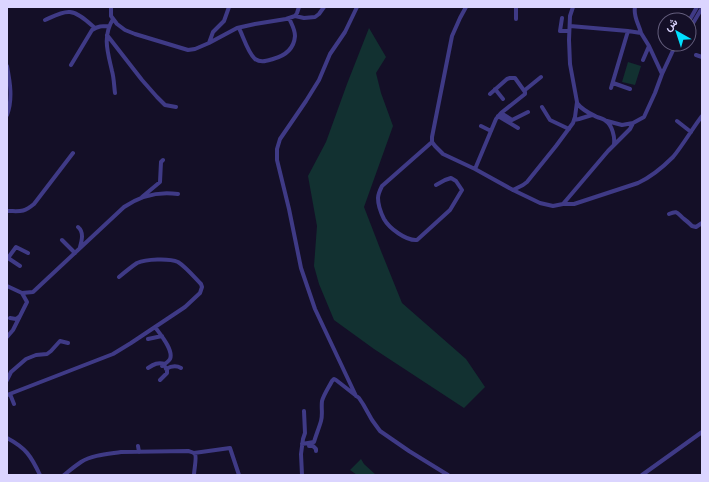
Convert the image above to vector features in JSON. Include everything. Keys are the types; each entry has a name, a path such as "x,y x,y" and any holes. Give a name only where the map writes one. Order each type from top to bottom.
{"street":[{"path":"111,7 111,16 113,20 125,30 188,50 195,49 209,43 239,28 295,16 304,18 315,17 324,7"},
{"path":"209,43 213,32 225,18 229,7"},
{"path":"295,16 298,13 299,7"},
{"path":"356,7 346,32 330,54 316,85 280,139 277,149 278,160 302,268 315,309 356,396"},
{"path":"466,7 452,36 432,142 443,154 540,203 553,206 574,204 638,183 673,157 702,116"},
{"path":"516,7 516,19"},
{"path":"513,190 527,182 569,129 574,120 577,102 570,64 569,40 570,16 573,7"},
{"path":"635,7 634,13 640,26 641,33 662,74"},
{"path":"45,20 56,15 69,12 80,16 95,28"},
{"path":"239,28 252,56 258,61 266,62 280,57 292,46 295,33 289,18"},
{"path":"562,18 560,31 569,31"},
{"path":"113,20 109,26 107,35 108,52 113,73 115,93"},
{"path":"71,65 89,34 95,28 109,26"},
{"path":"570,26 641,33"},
{"path":"628,31 612,86 630,88"},
{"path":"107,35 156,97 165,105 176,107"},
{"path":"644,60 649,46"},
{"path":"577,102 581,108 607,121 622,125 633,123 644,117 673,52"},
{"path":"696,55 702,57"},
{"path":"7,66 11,101 7,115"},
{"path":"524,90 541,77"},
{"path":"475,169 499,115 525,94 524,90 515,78 510,78 490,94"},
{"path":"495,89 503,99"},
{"path":"542,107 550,120 569,129"},
{"path":"499,115 512,120 528,112"},
{"path":"574,120 592,114"},
{"path":"499,115 518,128"},
{"path":"607,121 615,138 614,144"},
{"path":"677,121 691,132"},
{"path":"563,204 614,144 630,129 633,123"},
{"path":"481,126 491,131"},
{"path":"432,142 382,186 377,196 384,220 403,236 409,239 417,240 450,210 462,190 456,181 451,178 436,185"},
{"path":"7,211 23,211 30,208 73,153"},
{"path":"7,337 13,330 33,292 124,207 140,198 160,182 160,162 163,160"},
{"path":"140,198 167,192 178,194"},
{"path":"669,214 677,212 692,226 696,227 702,223"},
{"path":"78,227 82,233 80,248"},
{"path":"62,240 75,253"},
{"path":"20,266 8,258 16,247 28,253"},
{"path":"14,404 8,395 113,354 185,307 196,298 202,287 201,284 182,265 173,261 156,260 141,262 136,264 120,277"},
{"path":"7,286 22,294 27,302"},
{"path":"22,294 33,292"},
{"path":"10,318 20,316"},
{"path":"154,327 162,336 170,352 171,357 164,366"},
{"path":"148,339 162,336"},
{"path":"7,380 11,372 26,359 36,355 47,354 60,341 68,343"},
{"path":"148,368 155,363 162,363 167,370 167,373 160,380"},
{"path":"164,366 176,366 180,368"},
{"path":"302,445 314,442 322,420 322,401 334,379 359,398 380,431 448,475"},
{"path":"302,475 302,445 305,433 304,411"},
{"path":"642,475 702,432"},
{"path":"7,438 15,442 32,458 40,475"},
{"path":"302,445 313,446 316,451"},
{"path":"138,446 139,452"},
{"path":"64,475 81,462 111,453 194,453 230,448 239,475"},
{"path":"194,453 196,457 194,475"}],"green space":[{"path":"369,28 386,57 376,73 381,93 393,126 364,207 402,303 466,359 485,387 464,408 374,349 334,320 319,284 314,266 317,226 308,176 326,142"},
{"path":"628,62 641,66 635,85 622,82"},
{"path":"361,459 364,464 376,475 357,475 350,470"}]}
